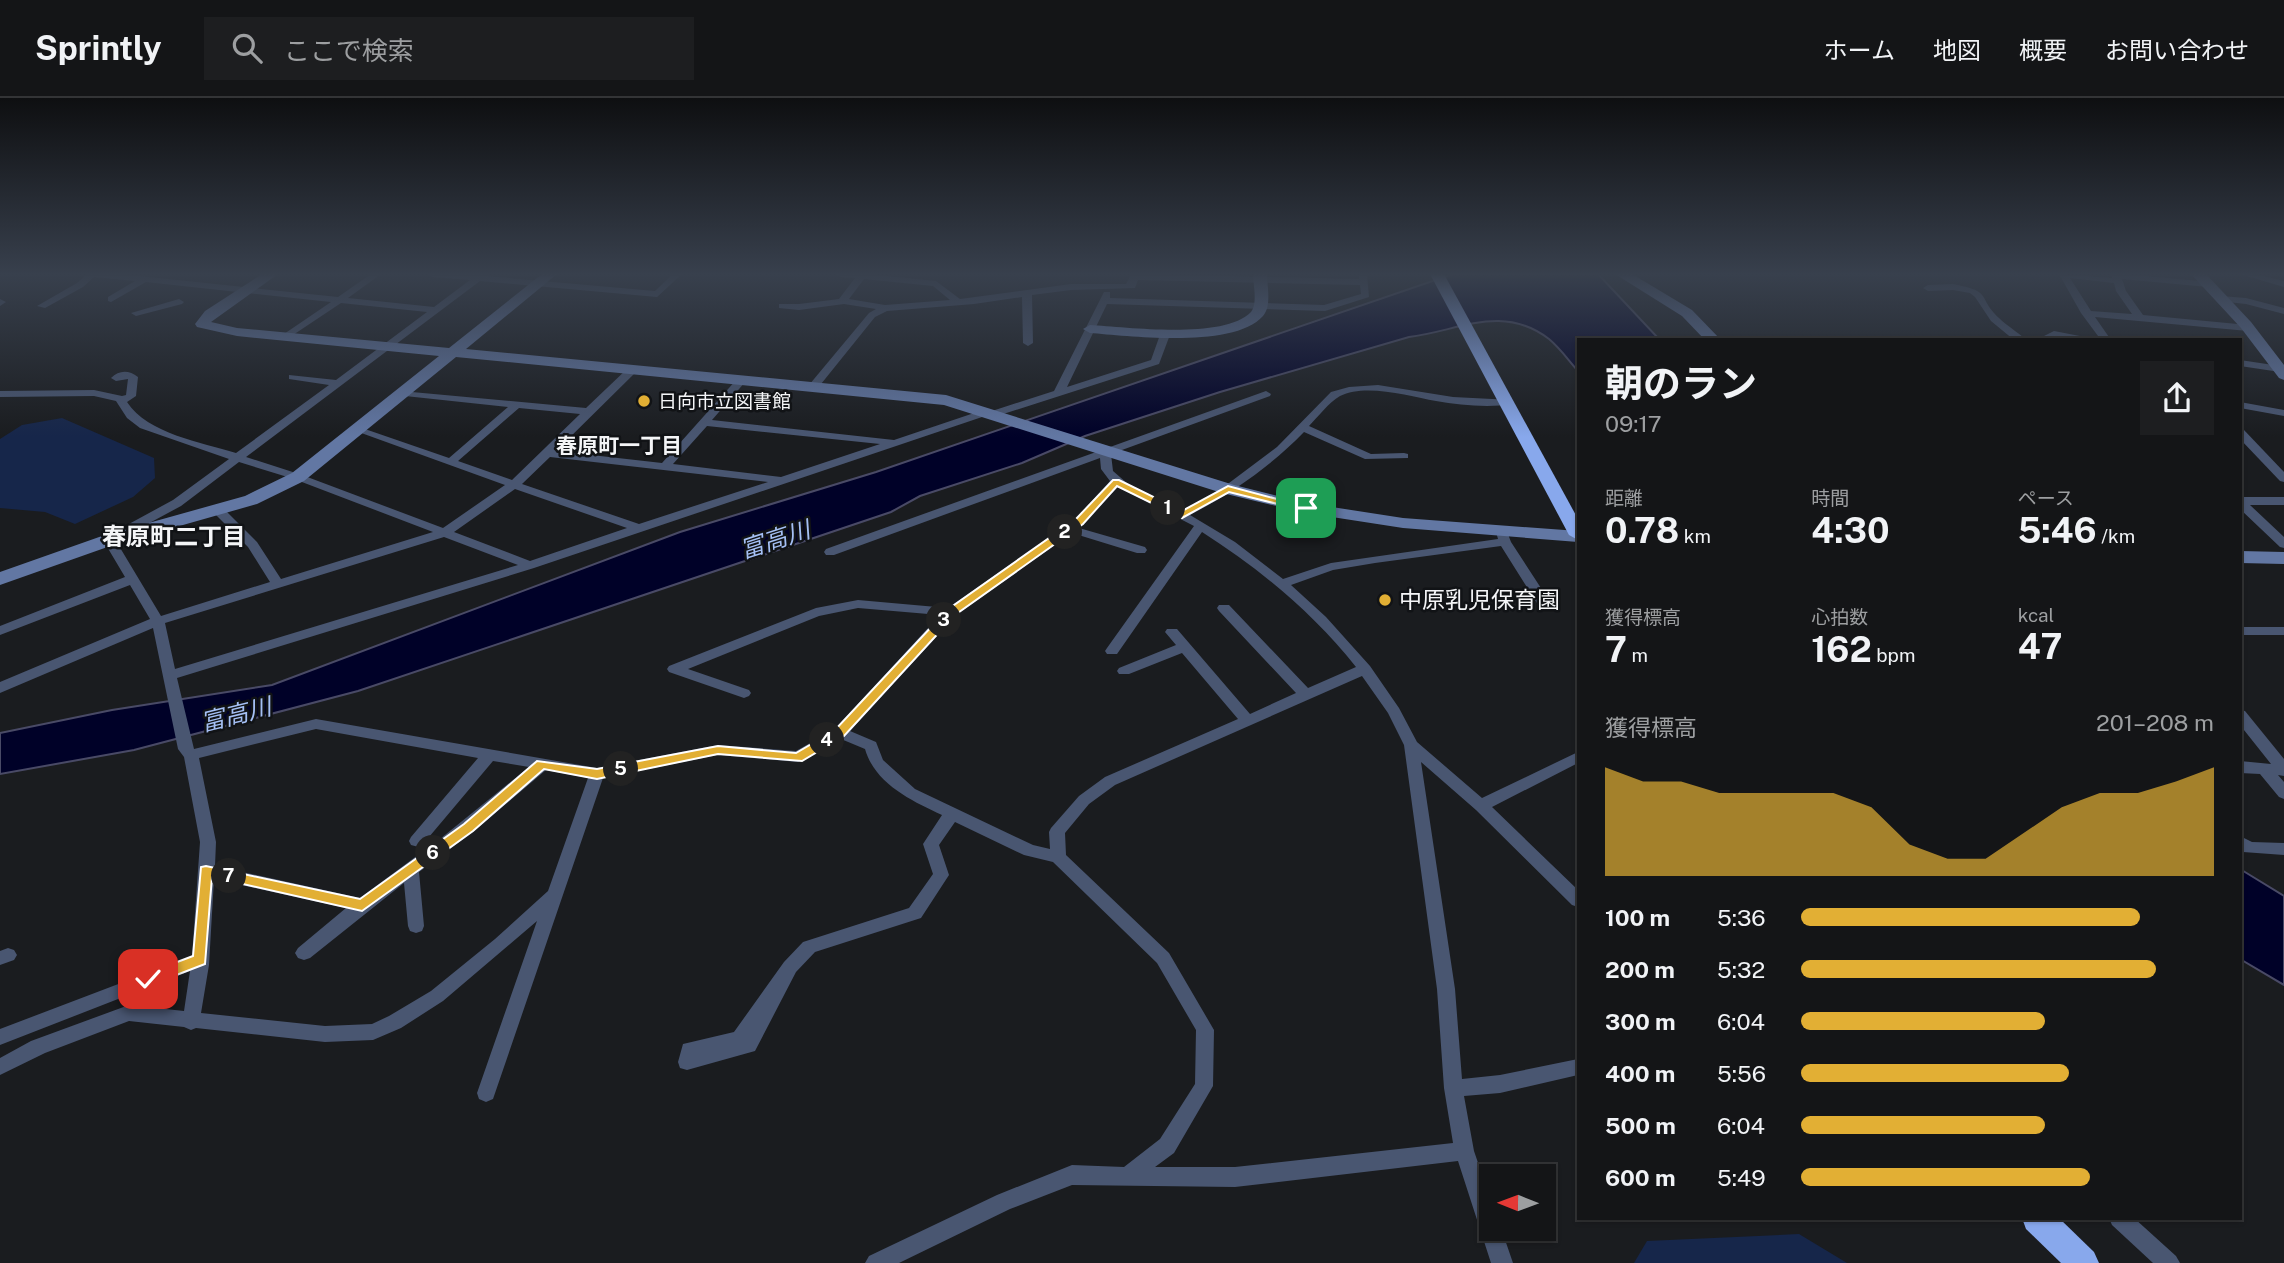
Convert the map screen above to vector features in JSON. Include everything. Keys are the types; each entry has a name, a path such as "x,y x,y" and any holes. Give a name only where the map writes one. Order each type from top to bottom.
{"highway":[{"path":"1468,328 1577,534"},
{"path":"2039,1220 2083,1263"}],"street":[{"path":"221,328 946,400 1228,489 1306,508 1503,537 1577,536"},
{"path":"287,336 298,328"},
{"path":"109,540 177,503 412,328"},
{"path":"0,579 109,540 219,511 251,500 298,477 485,328"},
{"path":"813,387 861,328"},
{"path":"1028,328 1028,343"},
{"path":"1058,394 1090,329 1166,332 1216,331 1223,328"},
{"path":"2248,328 2282,372"},
{"path":"172,680 530,565 782,479 1155,362 1166,332"},
{"path":"2045,338 2054,334 2075,338"},
{"path":"2242,363 2282,372"},
{"path":"0,688 158,621 444,533 515,484 632,370"},
{"path":"116,378 124,374 132,377 131,396 122,401"},
{"path":"293,377 338,383"},
{"path":"666,465 741,381"},
{"path":"1182,515 1228,489 1281,449 1335,394 1359,388 1452,400 1508,402"},
{"path":"0,397 14,394 94,393 122,401 131,416 144,426 298,477 530,565"},
{"path":"405,393 589,412"},
{"path":"830,552 1266,394"},
{"path":"451,463 516,405"},
{"path":"2242,405 2284,413"},
{"path":"704,422 896,443"},
{"path":"1303,427 1369,457 1404,456"},
{"path":"358,430 638,528"},
{"path":"2242,434 2284,479"},
{"path":"1103,451 1104,464 1116,482 1182,515 1231,545 1280,584 1366,669 1401,721 1411,745 1446,989 1453,1088 1464,1151 1502,1263"},
{"path":"548,453 782,479"},
{"path":"188,752 316,724 597,774 718,750 797,757 840,733 951,612 1080,522 1116,482"},
{"path":"2242,501 2284,501"},
{"path":"2242,503 2284,544"},
{"path":"219,511 253,545 278,585"},
{"path":"1112,652 1200,526"},
{"path":"1070,528 1141,550"},
{"path":"1280,584 1331,568 1503,537"},
{"path":"1503,537 1545,605"},
{"path":"109,540 158,621 208,842 200,960 191,1022"},
{"path":"2242,557 2284,558"},
{"path":"0,631 132,579"},
{"path":"744,693 674,669 816,612 858,604 951,612"},
{"path":"1224,608 1306,695"},
{"path":"2242,631 2278,631 2284,646"},
{"path":"1172,632 1248,721"},
{"path":"1125,671 1184,647"},
{"path":"1058,857 1057,832 1084,800 1110,781 1366,669"},
{"path":"2242,718 2284,770"},
{"path":"840,733 871,746 876,762 910,793 1030,851 1058,857 1163,958 1205,1030 1204,1086 1167,1146 1127,1177"},
{"path":"1411,745 1481,806 1577,899"},
{"path":"442,846 417,841 489,755"},
{"path":"1481,806 1577,758"},
{"path":"304,953 542,765"},
{"path":"2242,767 2284,770"},
{"path":"2265,769 2284,793"},
{"path":"486,1093 597,774"},
{"path":"690,1050 687,1062 748,1045 790,967 809,947 915,913 941,875 931,844 951,815"},
{"path":"2242,843 2249,848 2284,849"},
{"path":"411,870 416,926"},
{"path":"206,871 362,905"},
{"path":"0,1067 38,1047 129,1013 191,1022 325,1034 373,1032 396,1022 437,996 501,944 557,893"},
{"path":"0,1037 200,960"},
{"path":"1453,1088 1500,1084 1577,1067"},
{"path":"876,1263 1004,1202 1072,1175 1235,1177 1464,1151"},
{"path":"2121,1220 2169,1263"}],"shaded area":[{"path":"62,418 154,458 155,478 133,497 75,524 45,512 0,508 0,439 22,425"},
{"path":"1799,1234 1847,1263 1634,1263 1647,1241"}],"water":[{"name":"富高川","path":"1295,328 1452,328 1409,337 1220,392 1085,436 1022,463 920,496 891,512 358,691 134,750 0,774 0,733 112,710 272,685 680,532 876,472"},
{"path":"1533,328 1649,328 1658,338 1577,338 1577,370 1549,339"},
{"path":"2242,870 2284,896 2284,985 2242,960"}],"place":[{"name":"日向市立図書館","path":"644,401"},
{"name":"中原乳児保育園","path":"1385,600"}],"district":[{"name":"春原町一丁目","path":"619,446"},
{"name":"春原町二丁目","path":"174,537"}],"route":[{"path":"148,979 200,960 206,871 362,905 468,827 542,765 597,774 718,750 797,757 840,733 951,612 1080,522 1116,482 1182,515 1228,489 1306,508"}]}
